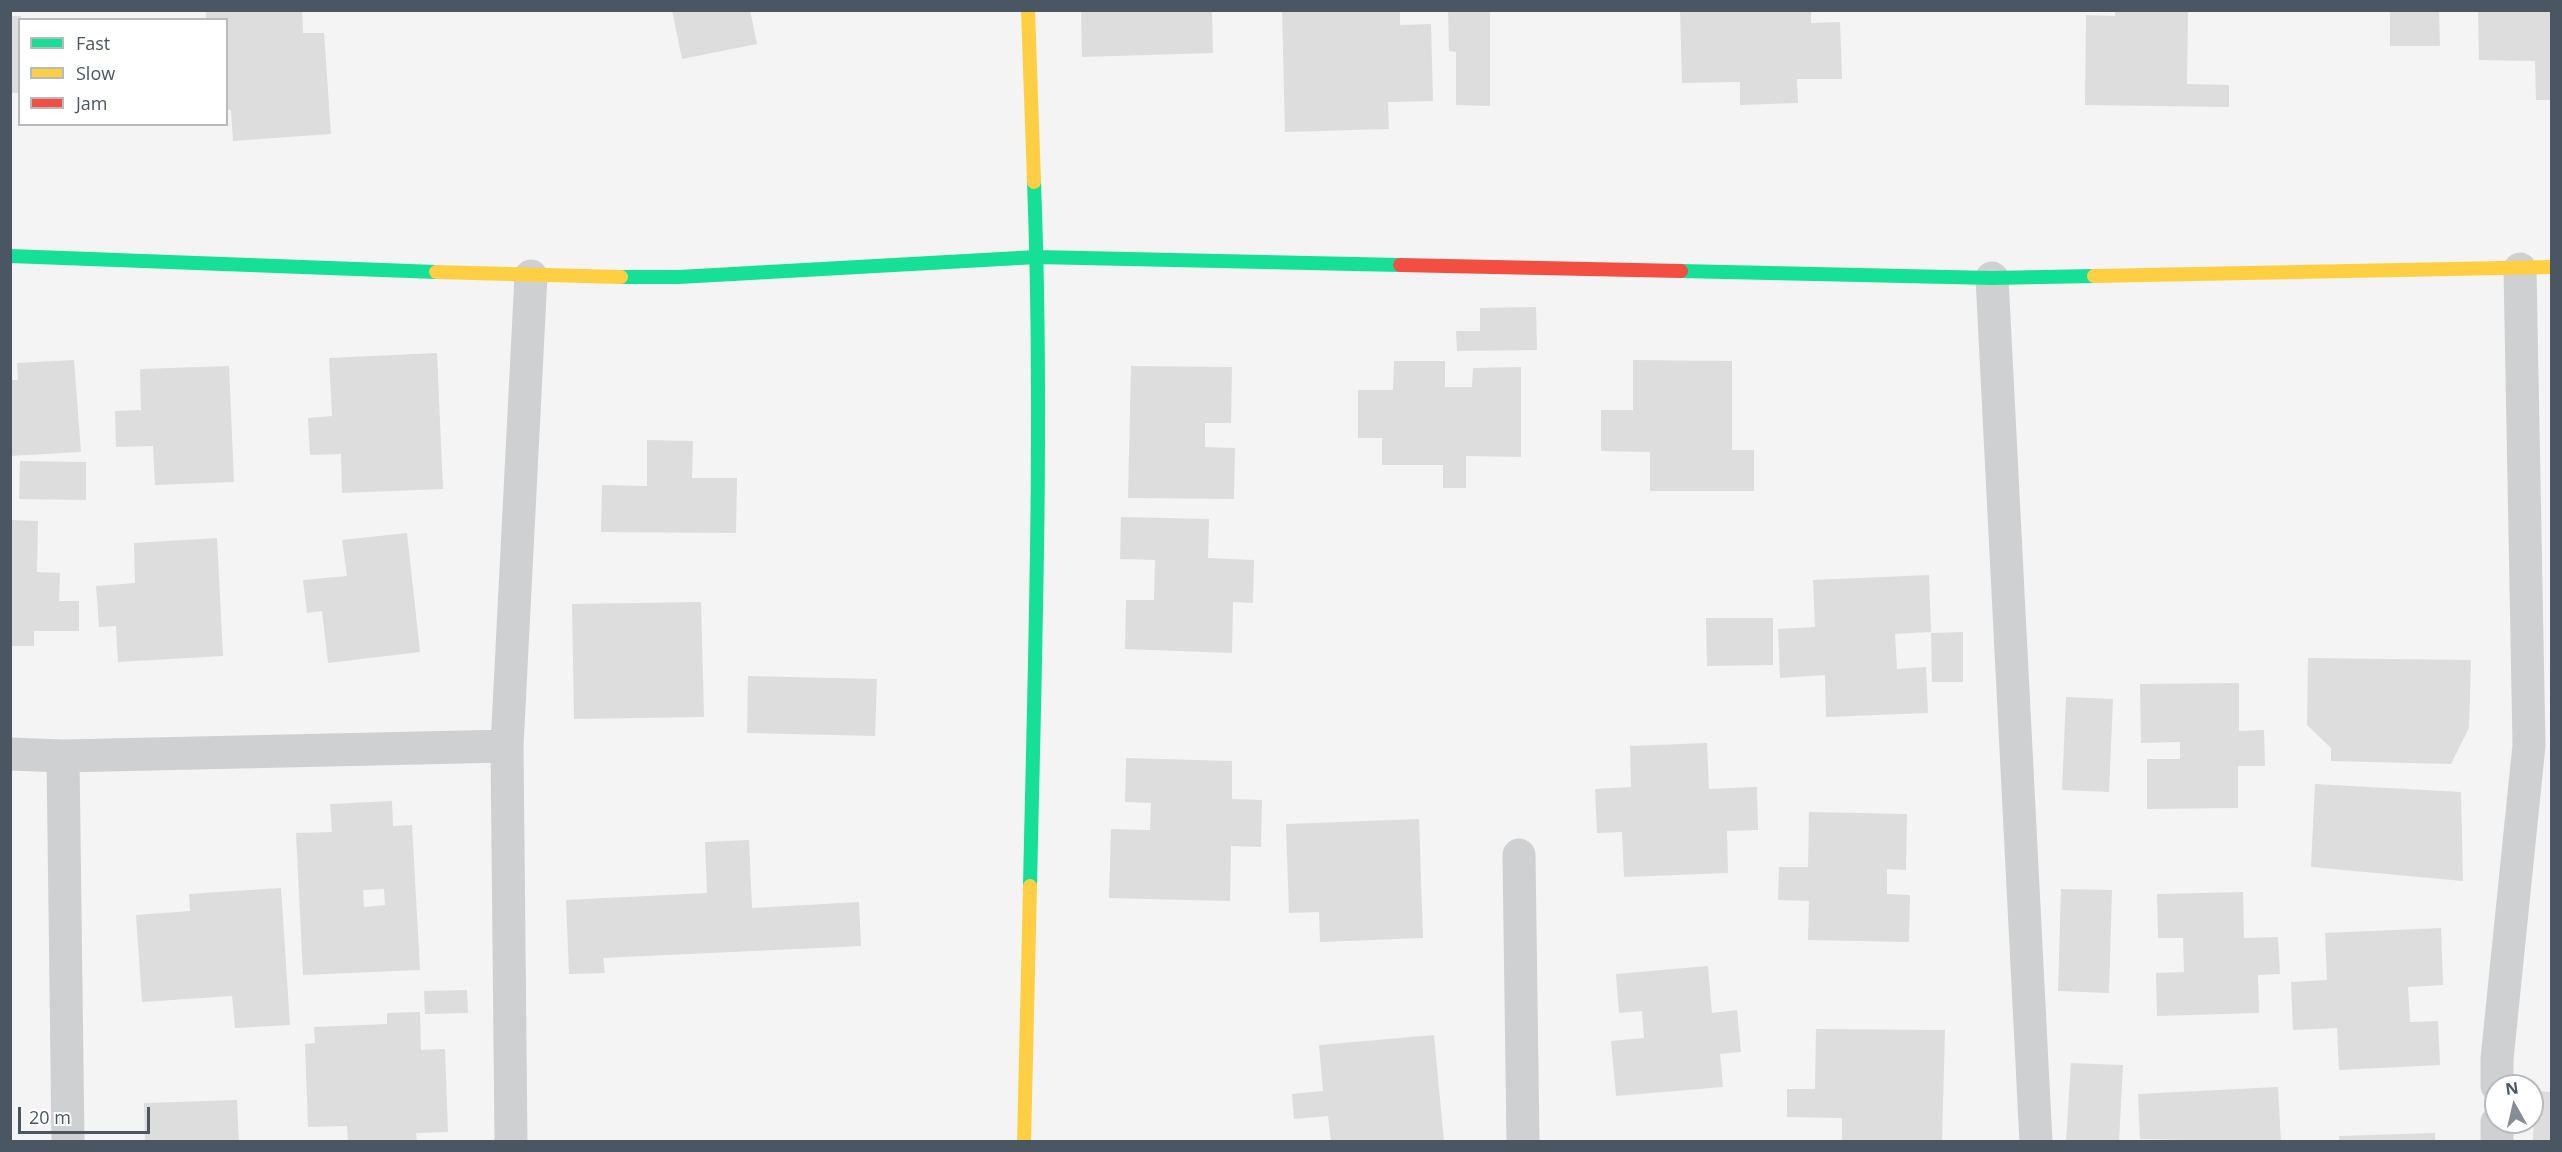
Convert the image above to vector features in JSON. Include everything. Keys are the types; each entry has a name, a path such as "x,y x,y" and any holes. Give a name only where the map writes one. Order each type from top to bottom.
{"street":[{"path":"1024,1142 1036,593 1037,256 1028,10"},
{"path":"10,256 531,276 679,278 1037,256 1992,278 2536,268 2540,745 2497,1059 2497,1074"},
{"path":"511,1142 507,746 531,276"},
{"path":"1992,278 2036,1142"},
{"path":"10,754 63,756 507,746"},
{"path":"63,756 68,1142"},
{"path":"1519,855 1523,1142"}],"building":[{"path":"206,10 302,10 303,33 324,33 331,134 233,141 231,110 228,110 228,18 206,18"},
{"path":"672,10 750,10 757,44 682,59"},
{"path":"1081,10 1212,10 1213,53 1082,57"},
{"path":"1282,10 1400,10 1400,25 1431,24 1433,101 1388,102 1389,129 1285,132"},
{"path":"1448,10 1490,10 1490,106 1456,105 1456,52 1449,51"},
{"path":"1680,10 1811,10 1811,23 1840,22 1842,79 1797,79 1798,103 1740,105 1740,82 1682,83"},
{"path":"2115,10 2188,10 2187,84 2229,85 2229,107 2085,105 2086,15 2115,16"},
{"path":"2390,10 2439,10 2440,46 2390,46"},
{"path":"2478,10 2552,10 2552,100 2536,100 2535,61 2479,60"},
{"path":"10,16 21,16 18,18 18,93 10,93"},
{"path":"1536,307 1537,350 1457,351 1456,331 1480,331 1480,308"},
{"path":"437,353 443,489 342,493 341,454 310,455 308,418 332,416 329,358"},
{"path":"74,360 81,452 10,456 10,380 18,380 17,363"},
{"path":"1633,360 1732,361 1732,450 1754,450 1754,491 1650,491 1650,452 1601,451 1601,410 1633,410"},
{"path":"1394,361 1445,361 1445,387 1472,387 1473,368 1521,367 1521,457 1466,456 1466,488 1443,488 1443,465 1382,465 1382,438 1358,438 1358,390 1393,390"},
{"path":"229,366 234,482 155,485 153,446 116,447 115,411 141,410 140,369"},
{"path":"1131,366 1232,367 1231,423 1205,423 1205,447 1235,448 1234,499 1128,498"},
{"path":"647,440 693,441 692,478 737,478 736,533 601,532 602,485 647,486"},
{"path":"20,461 86,462 86,500 19,499"},
{"path":"1121,517 1209,519 1208,558 1254,560 1253,603 1233,602 1232,653 1125,649 1126,600 1154,600 1155,560 1120,559"},
{"path":"10,520 38,521 37,572 60,573 59,601 79,601 79,631 34,631 34,646 10,646"},
{"path":"407,533 420,652 328,663 322,611 307,613 303,580 347,576 342,540"},
{"path":"217,538 223,656 118,662 116,626 99,627 96,586 135,583 134,543"},
{"path":"1929,575 1931,632 1895,634 1897,669 1926,667 1928,713 1826,717 1825,675 1780,678 1778,629 1815,627 1813,580"},
{"path":"701,602 704,717 574,719 572,604"},
{"path":"1706,618 1773,618 1773,665 1707,666"},
{"path":"1963,632 1963,682 1932,682 1931,633"},
{"path":"2308,658 2471,660 2469,728 2451,764 2331,761 2331,748 2307,725"},
{"path":"748,676 877,679 875,736 747,733"},
{"path":"2239,683 2239,731 2264,730 2265,766 2238,766 2238,808 2147,809 2147,759 2180,759 2180,742 2141,743 2140,684"},
{"path":"2066,697 2113,699 2109,792 2062,790"},
{"path":"1707,743 1709,789 1757,787 1758,830 1727,831 1728,873 1624,877 1622,832 1597,833 1595,789 1631,787 1630,746"},
{"path":"1126,758 1232,761 1232,799 1262,800 1261,847 1231,846 1230,901 1109,898 1111,829 1150,830 1151,803 1125,802"},
{"path":"2315,784 2461,792 2463,881 2311,867"},
{"path":"392,801 393,826 412,825 420,970 303,975 296,833 332,832 330,804","holes":["384,889 385,905 364,907 363,890"]},
{"path":"1809,812 1907,814 1906,870 1887,869 1887,894 1910,895 1909,942 1808,940 1809,901 1778,900 1779,867 1808,867"},
{"path":"1419,819 1423,938 1320,942 1319,912 1289,913 1286,824"},
{"path":"749,840 752,908 859,902 861,946 603,958 605,973 569,974 566,900 707,893 705,842"},
{"path":"281,888 290,1025 235,1028 232,996 142,1002 136,915 190,911 189,894"},
{"path":"2061,889 2112,890 2109,993 2058,991"},
{"path":"2243,892 2244,938 2278,937 2280,974 2258,975 2259,1013 2157,1016 2156,973 2184,972 2183,938 2158,938 2157,894"},
{"path":"2441,928 2443,985 2408,987 2410,1022 2438,1021 2440,1065 2339,1070 2337,1028 2293,1030 2291,982 2327,980 2325,933"},
{"path":"1708,966 1712,1013 1737,1010 1741,1052 1720,1054 1723,1087 1616,1096 1611,1041 1644,1038 1642,1011 1619,1013 1616,974"},
{"path":"467,990 468,1013 425,1014 424,991"},
{"path":"420,1012 421,1050 445,1049 448,1132 416,1133 417,1142 348,1142 347,1126 308,1127 305,1044 315,1043 314,1027 387,1024 387,1013"},
{"path":"1816,1029 1945,1030 1942,1142 1842,1142 1842,1118 1787,1117 1787,1089 1815,1089"},
{"path":"1434,1035 1444,1142 1331,1142 1328,1116 1294,1119 1292,1094 1323,1091 1319,1045"},
{"path":"2071,1063 2123,1065 2119,1142 2066,1142"},
{"path":"2278,1087 2281,1142 2140,1139 2138,1094"},
{"path":"2544,1092 2552,1092 2552,1142 2533,1142 2533,1134 2544,1134"},
{"path":"237,1100 239,1142 145,1142 144,1103"},
{"path":"2435,1133 2435,1142 2339,1142 2339,1136"}],"traffic: fast":[{"path":"1030,886 1038,446 1034,182"},
{"path":"10,256 436,272"},
{"path":"621,277 679,277 1037,257 1400,265"},
{"path":"1681,271 1992,278 2094,276"}],"traffic: slow":[{"path":"1028,10 1034,182"},
{"path":"2094,276 2552,267"},
{"path":"436,272 621,277"},
{"path":"1024,1142 1030,886"}],"traffic: jam":[{"path":"1400,265 1681,271"}]}
